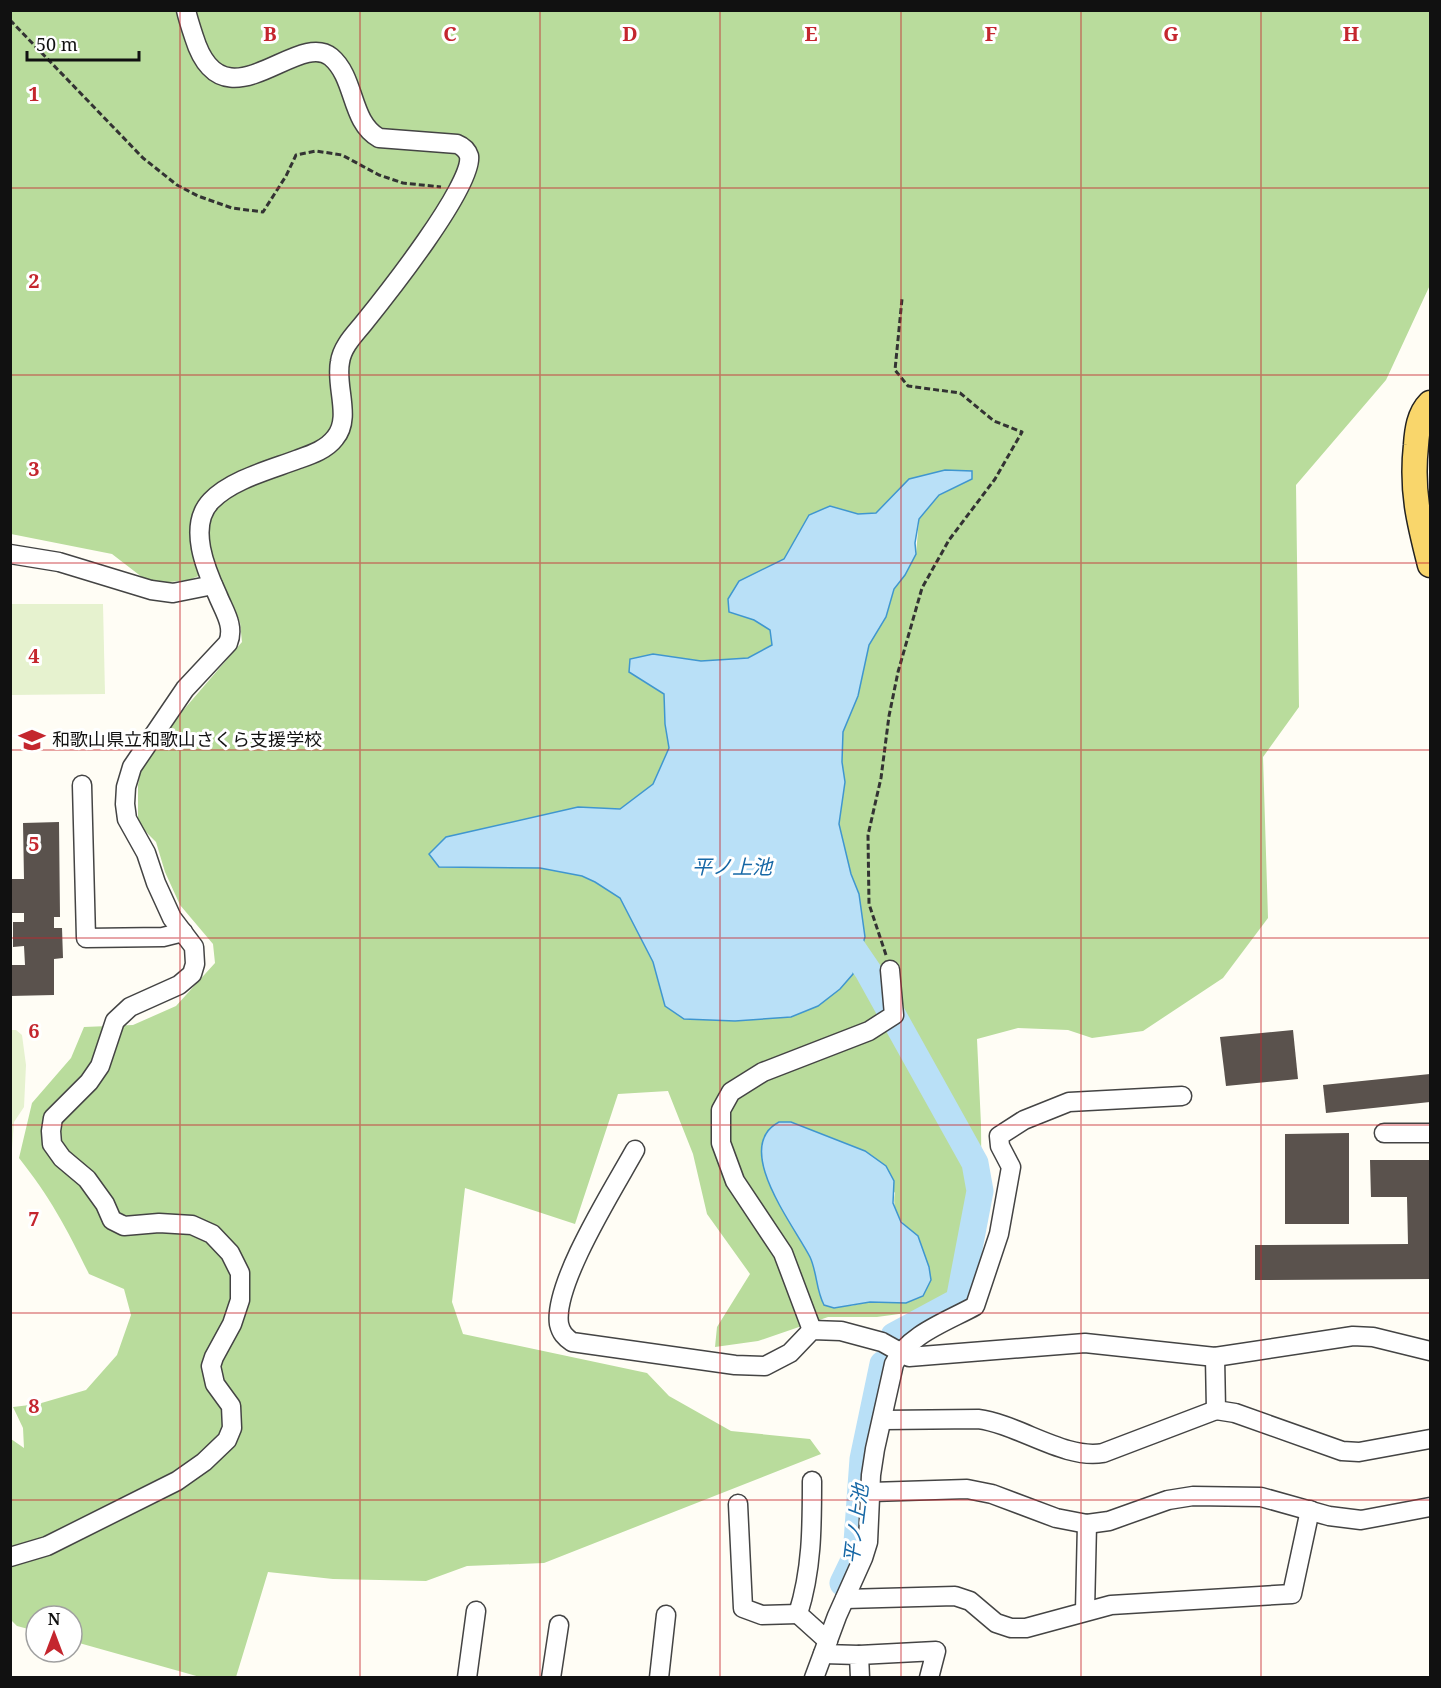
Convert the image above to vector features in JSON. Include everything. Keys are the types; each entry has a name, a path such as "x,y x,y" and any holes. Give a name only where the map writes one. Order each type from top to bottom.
{"main road":[{"path":"1431,402 1423,410 1417,435 1413,475 1419,521 1431,565"}],"street":[{"path":"10,1557 46,1546 177,1481 204,1462 227,1440 232,1428 231,1406 215,1384 211,1366 232,1324 240,1300 240,1273 230,1253 212,1234 192,1225 159,1223 124,1226 112,1220 105,1204 87,1179 62,1158 52,1144 53,1118 89,1082 100,1066 115,1021 130,1007 179,985 192,974 195,964 194,947 172,918 146,854 128,819 125,804 126,787 132,766 185,689 228,643 231,630 229,621 206,566 199,535 202,517 210,502 239,482 317,453 335,439 341,428 340,362 347,345 399,280 460,189 469,156 464,147 457,144 379,138 371,134 364,125 343,73 330,56 318,53 304,55 249,76 218,75 206,64 198,50 186,10"},
{"path":"10,554 59,562 151,590 173,593 213,585"},
{"path":"82,785 86,938 163,937 183,932"},
{"path":"812,1330 783,1253 735,1181 721,1143 721,1110 731,1092 763,1072 869,1031 894,1015 890,970"},
{"path":"814,1677 868,1542 875,1449 894,1364 900,1352 925,1333 975,1306 999,1234 1011,1167 1000,1146 999,1136 1024,1120 1069,1102 1182,1096"},
{"path":"1384,1133 1431,1134"},
{"path":"635,1150 576,1258 561,1298 559,1323 563,1335 572,1342 735,1365 765,1366 790,1353 812,1330 841,1331 882,1342 909,1357 1085,1343 1215,1357 1353,1336 1373,1337 1431,1351"},
{"path":"1215,1357 1216,1410"},
{"path":"883,1420 978,1419 993,1421 1074,1452 1090,1455 1103,1453 1216,1410 1235,1413 1342,1451 1359,1452 1431,1439"},
{"path":"812,1481 812,1542 806,1588 805,1620 825,1648 859,1655 936,1651 929,1677"},
{"path":"871,1492 967,1489 992,1494 1056,1518 1087,1524 1109,1521 1168,1500 1193,1496 1261,1497 1329,1516 1361,1520 1431,1507"},
{"path":"738,1504 743,1608 762,1615 805,1620"},
{"path":"845,1599 955,1596 970,1601 996,1623 1011,1628 1026,1628 1111,1605 1292,1594 1310,1510"},
{"path":"1085,1611 1087,1524"},
{"path":"467,1677 476,1611"},
{"path":"659,1677 666,1615"},
{"path":"551,1677 559,1625"},
{"path":"859,1655 860,1677"}],"path":[{"path":"10,20 143,158 177,185 198,196 232,208 263,212 286,176 296,155 316,151 342,155 379,175 403,183 460,189"},
{"path":"890,970 869,904 868,835 881,778 889,716 898,672 922,588 949,540 995,479 1022,432 994,421 960,393 908,386 895,370 902,299"}],"green space":[{"path":"11,11 1430,11 1430,285 1386,380 1296,485 1299,707 1263,757 1268,918 1223,978 1143,1031 1092,1038 1068,1030 1018,1028 977,1039 982,1234 950,1307 877,1317 828,1317 758,1341 715,1347 717,1327 750,1274 707,1214 693,1154 668,1091 618,1094 575,1224 465,1188 452,1302 463,1334 647,1373 669,1396 731,1431 810,1439 821,1454 544,1563 467,1566 426,1581 333,1579 268,1572 236,1677 200,1677 84,1644 84,1604 24,1604 24,1628 17,1626 11,1620 11,1439 24,1448 23,1428 13,1407 38,1404 86,1390 117,1355 131,1315 124,1289 89,1274 57,1214 19,1158 32,1103 71,1058 84,1027 133,1025 176,1006 215,963 213,944 180,905 165,872 156,842 138,824 138,785 142,765 167,729 242,642 240,622 215,569 189,580 151,584 112,554 11,534","holes":["909,479 971,479 939,495 919,519 916,554 905,575 894,589 886,617 869,645 858,696 843,732 842,762 845,782 839,824 851,874 859,894 858,956 853,974 840,989 735,1021 684,1019 665,1006 653,962 620,898 595,882 582,876 540,868 439,867 524,820 578,807 620,809 653,784 669,748 664,694 629,672 653,654 701,661 748,658 772,645 770,630 754,620 730,612 784,559 795,541 830,506 858,514 876,513","779,1122 791,1122 865,1151 895,1193 895,1207 899,1218 918,1236 883,1303 870,1302 850,1306 816,1275 811,1259 790,1222"]},
{"path":"11,604 103,604 105,694 11,695"},
{"path":"11,1030 16,1030 22,1035 26,1065 24,1107 14,1122 11,1162"}],"water":[{"name":"平ノ上池","path":"945,470 972,471 972,479 939,495 919,519 915,543 916,554 905,575 894,589 886,617 869,645 858,696 843,732 842,762 845,782 839,824 851,874 859,894 865,937 853,974 840,989 818,1006 791,1017 735,1021 684,1019 665,1006 653,962 620,898 582,876 540,868 439,867 429,854 446,837 578,807 620,809 653,784 669,748 664,694 629,672 630,659 653,654 701,661 748,658 772,645 770,630 754,620 729,612 728,599 739,581 784,559 809,515 830,506 858,514 876,513 909,479"},
{"path":"779,1122 791,1122 865,1151 886,1166 894,1181 893,1203 901,1222 918,1236 929,1267 931,1280 923,1296 906,1303 870,1302 834,1308 824,1305 810,1257 781,1208 764,1168 761,1149 766,1134"}],"building":[{"path":"59,822 60,917 54,917 54,928 62,928 63,958 54,959 54,995 10,996 10,965 25,965 24,946 13,947 13,922 24,922 24,913 10,913 10,879 24,879 23,823"},
{"path":"1293,1030 1298,1079 1226,1086 1220,1037"},
{"path":"1430,1074 1430,1102 1326,1113 1323,1085"},
{"path":"1349,1133 1349,1224 1285,1224 1285,1134"},
{"path":"1370,1160 1430,1160 1430,1279 1255,1280 1255,1245 1408,1244 1407,1197 1371,1197"}],"waterway":[{"name":"平ノ上池","path":"838,927 868,971 975,1163 980,1191 959,1301 894,1336"},
{"name":"平ノ上池","path":"843,1583 856,1556 863,1459 883,1364"}],"place":[{"name":"和歌山県立和歌山さくら支援学校","path":"32,740"}]}
